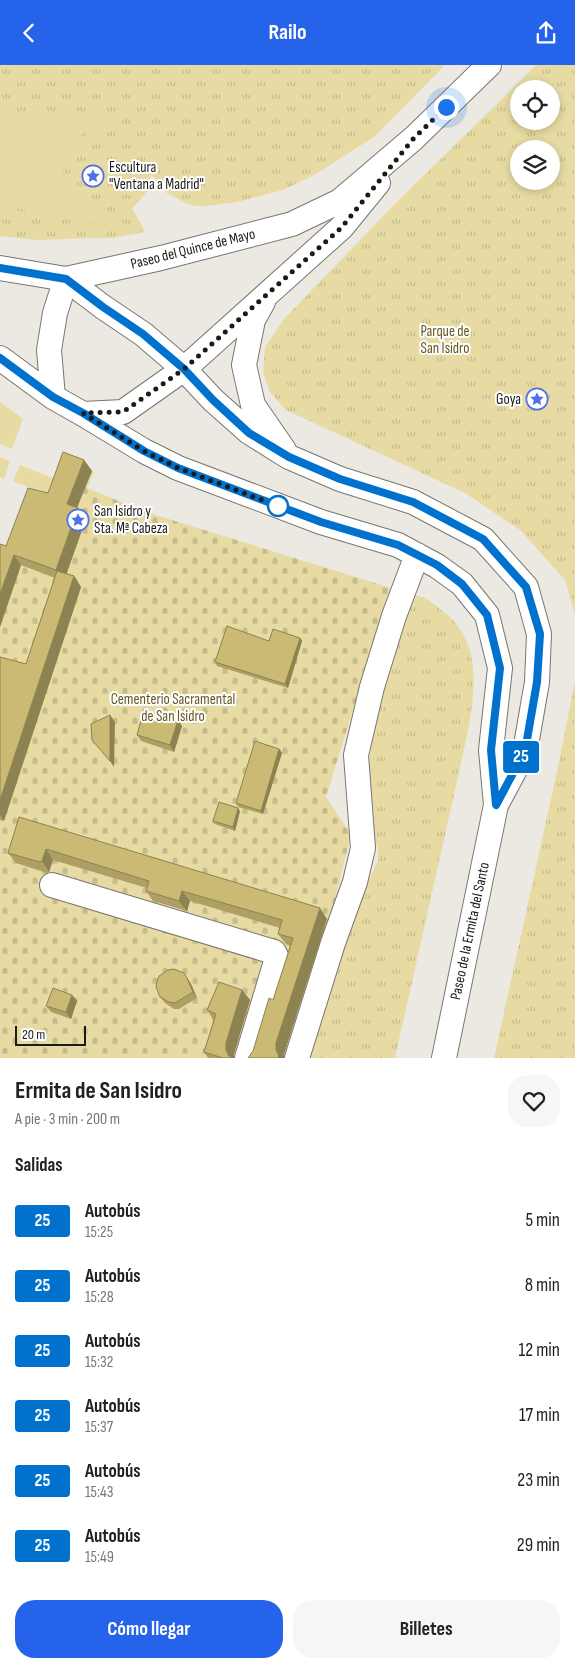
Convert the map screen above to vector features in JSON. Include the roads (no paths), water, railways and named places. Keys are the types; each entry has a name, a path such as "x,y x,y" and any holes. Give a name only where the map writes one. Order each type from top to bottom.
{"street":[{"name":"Paseo del Quince de Mayo","path":"66,279 292,224 340,201 414,138 489,65"},
{"name":"Paseo del Quince de Mayo","path":"83,413 123,412 184,369 342,227 414,138"},
{"name":"Paseo de la Ermita del Santo","path":"0,268 66,279 143,334 184,369 213,400 249,433 289,457 340,479 413,502 483,539 526,587 540,634 537,682 525,751 496,805 444,1058"},
{"path":"53,397 49,350 55,313 66,279"},
{"path":"266,296 253,320 244,365 253,405 289,457"},
{"name":"Paseo de la Ermita del Santo","path":"0,358 53,397 83,413 144,451 178,468 321,522 398,545 437,565 462,584 487,615 500,668 491,750 496,805"},
{"path":"296,1058 355,882 363,848 356,755 375,679 416,555"},
{"path":"52,885 274,952 276,958 247,1058"}],"place":[{"name":"Escultura \"Ventana a Madrid\"","path":"93,176"},
{"name":"Goya","path":"537,399"},
{"name":"San Isidro y Sta. Mª Cabeza","path":"78,520"}],"park label":[{"name":"Parque de San Isidro","path":"445,340"},
{"name":"Cementerio Sacramental de San Isidro","path":"173,708"}]}
